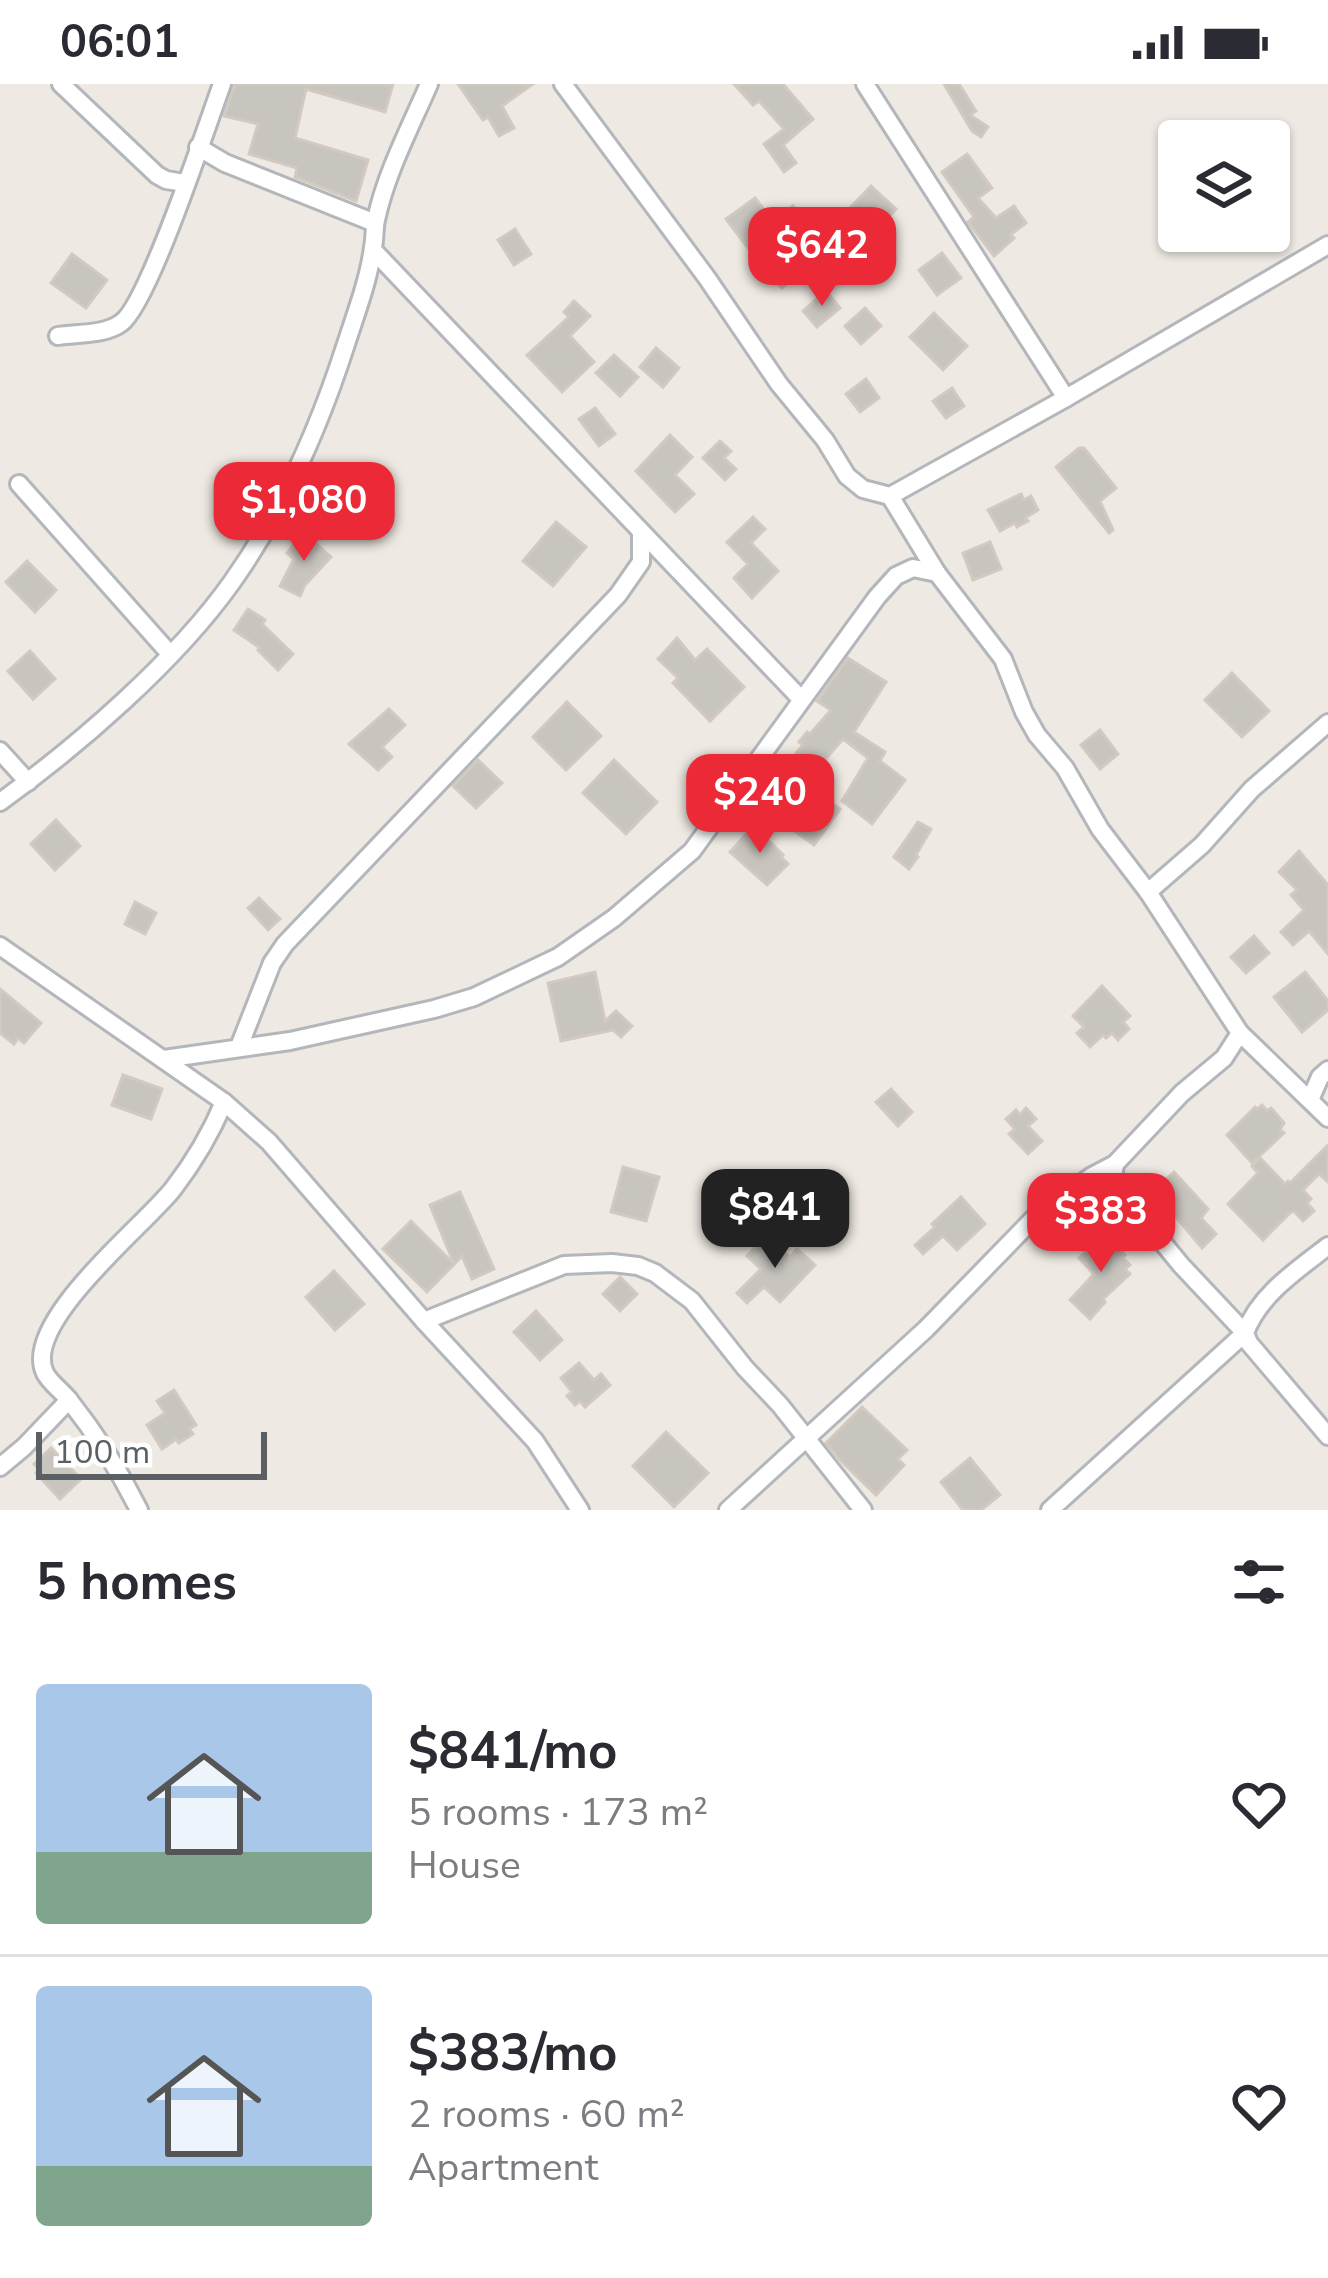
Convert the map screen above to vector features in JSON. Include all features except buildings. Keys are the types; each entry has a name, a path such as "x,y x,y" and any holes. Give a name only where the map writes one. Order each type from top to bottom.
{"street":[{"path":"61,84 157,175 185,183"},
{"path":"58,335 121,324 139,300 222,84"},
{"path":"0,802 83,736 191,633 232,581 290,485 346,346 387,182 429,84"},
{"path":"562,84 847,476 863,489 890,496 1328,245"},
{"path":"870,86 1066,398"},
{"path":"198,147 225,163 375,223"},
{"path":"373,250 801,699"},
{"path":"19,484 170,654"},
{"path":"890,496 937,573 1003,659 1037,735 1065,768 1100,830 1148,892 1240,1033 1328,1118"},
{"path":"238,1047 272,963 285,944 618,595 641,562 641,533"},
{"path":"164,1059 290,1041 434,1009 474,997 558,957 614,918 692,851 896,576 914,568 937,573"},
{"path":"1148,892 1202,845 1252,789 1328,723"},
{"path":"0,751 28,782"},
{"path":"0,946 224,1102 269,1142 535,1442 580,1510"},
{"path":"728,1510 926,1329 1038,1214 1115,1164 1182,1093 1224,1058 1240,1033"},
{"path":"1286,1076 1324,1073"},
{"path":"1310,1100 1324,1073"},
{"path":"139,1510 69,1400 44,1372 43,1351 51,1325 72,1295 172,1190 213,1128 224,1102"},
{"path":"1115,1164 1117,1187 1328,1436"},
{"path":"1050,1510 1245,1333 1267,1298 1328,1246"},
{"path":"424,1321 564,1265 638,1266 674,1284 692,1301 863,1510"},
{"path":"0,1467 69,1400"}]}
